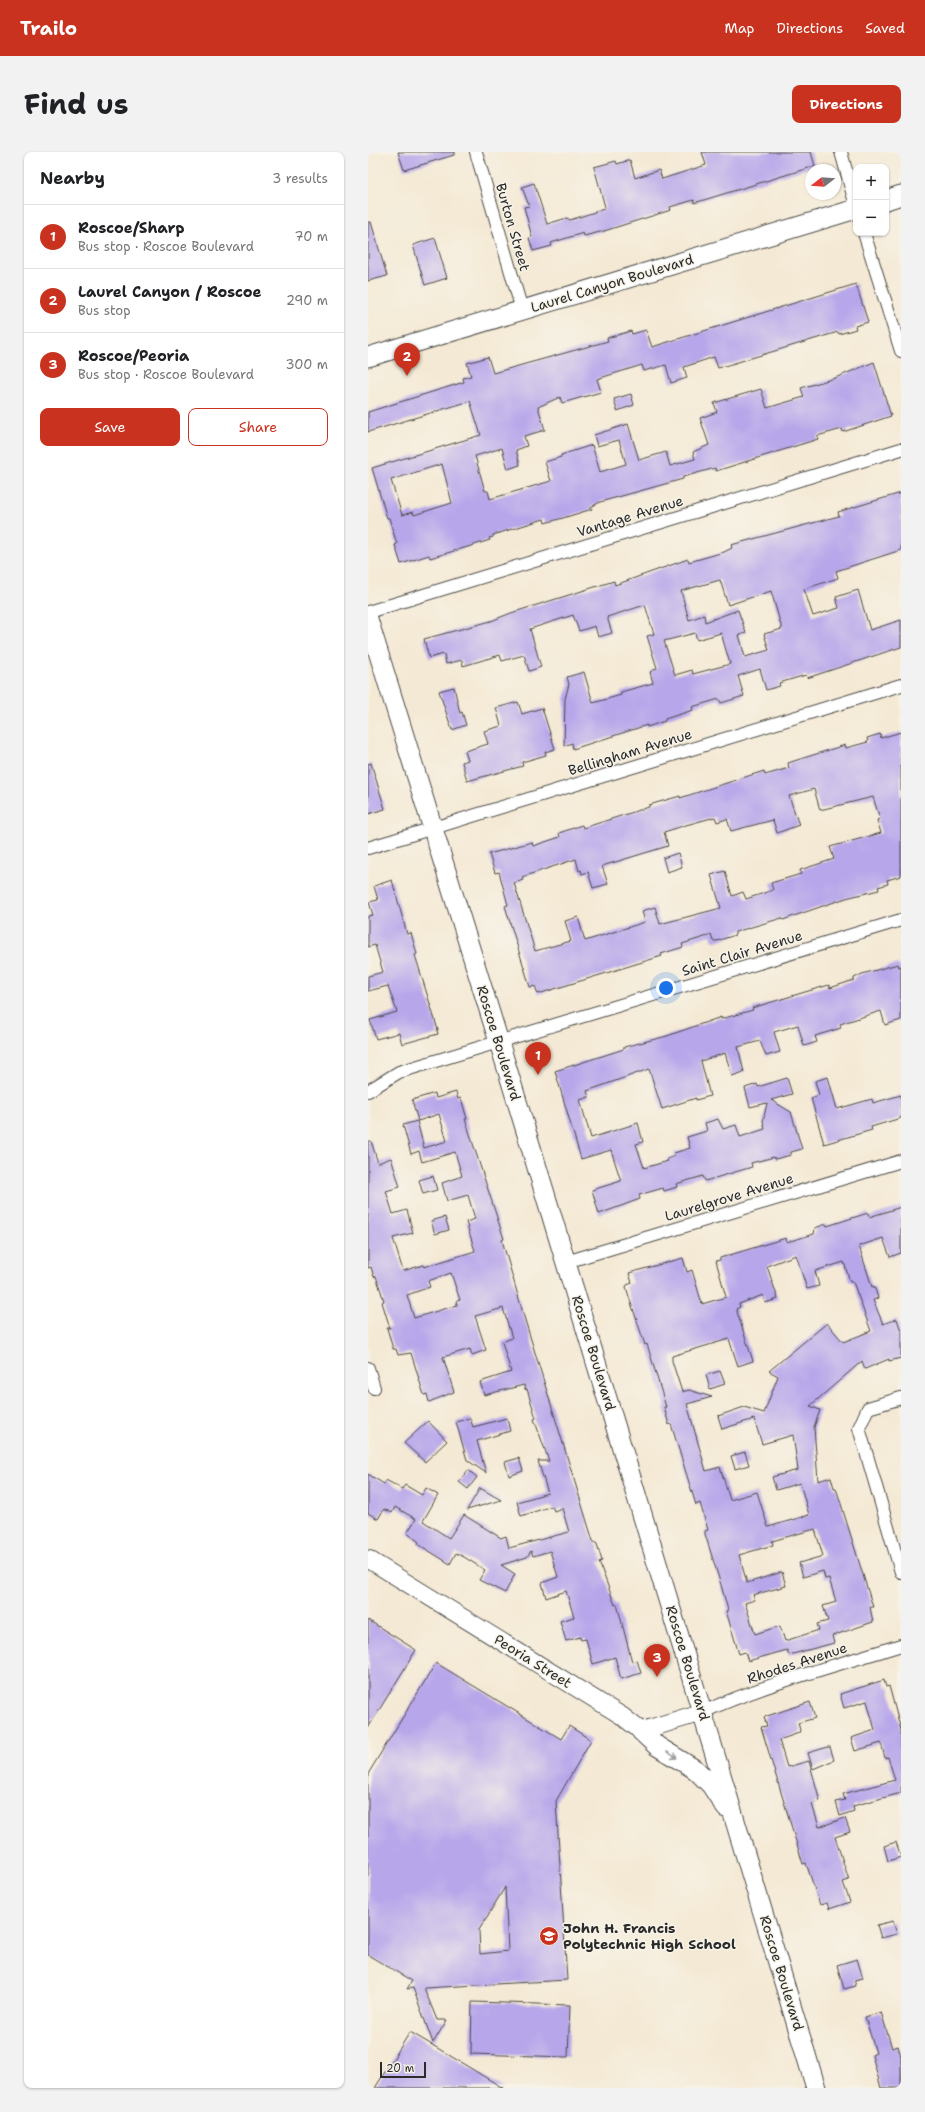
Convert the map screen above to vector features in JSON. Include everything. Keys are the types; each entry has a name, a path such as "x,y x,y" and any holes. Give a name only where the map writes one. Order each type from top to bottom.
{"main road":[{"path":"889,199 901,195"},
{"name":"Laurel Canyon Boulevard","path":"368,357 853,210"},
{"name":"Roscoe Boulevard","path":"368,619 704,1712 816,2088"},
{"path":"641,1731 657,1746 696,1770 711,1785 737,1823"}],"street":[{"name":"Burton Street","path":"476,152 522,310"},
{"path":"841,152 854,200"},
{"path":"865,236 901,351"},
{"name":"Vantage Avenue","path":"368,612 901,449"},
{"name":"Bellingham Avenue","path":"368,848 901,685"},
{"name":"Saint Clair Avenue","path":"368,1091 399,1072 901,920"},
{"name":"Laurelgrove Avenue","path":"566,1262 901,1161"},
{"path":"368,1368 374,1388"},
{"path":"901,1398 868,1408 860,1428 901,1572"},
{"name":"Peoria Street","path":"368,1559 616,1712 641,1731"},
{"name":"Rhodes Avenue","path":"704,1712 728,1701 901,1645"},
{"path":"641,1731 704,1712"}],"building":[{"path":"398,152 454,152 454,155 404,170"},
{"path":"702,152 811,152 814,164 805,164 805,169 694,203 694,200 670,207 671,210 604,231 584,236 583,233 551,243 552,246 533,251 529,238 532,237 524,207 529,206 522,187 534,183 547,224 567,218 570,220 604,209 605,207 594,167 616,161 617,164 630,160 635,178 659,170 662,179 706,165"},
{"path":"368,222 371,222 387,276 368,281"},
{"path":"435,238 447,278 425,285 413,245"},
{"path":"856,284 868,322 855,326 856,329 839,334 838,332 718,368 714,357 684,367 687,378 671,383 666,365 644,371 642,365 597,379 601,392 562,403 560,397 538,407 545,430 524,436 527,446 516,450 520,465 508,469 502,448 475,456 485,491 488,491 490,499 551,481 545,462 592,445 600,472 626,464 619,440 597,446 594,435 628,424 639,460 666,452 670,466 695,459 693,452 709,445 700,418 717,412 714,403 761,389 767,408 804,397 801,388 835,378 874,362 891,416 843,432 842,429 817,436 818,439 716,471 715,468 683,477 683,479 600,502 591,507 592,509 563,518 545,523 544,519 493,535 493,537 489,538 490,540 471,546 430,558 429,555 401,564 395,545 397,544 389,518 387,518 372,468 481,435 470,401 368,432 368,412 464,382 463,378 471,376 467,363 488,357 493,373 608,341 607,338 631,331 632,334 646,330 652,347","holes":["442,464 452,503 414,515 413,512 402,515 391,480"]},
{"path":"631,394 634,405 617,411 614,399"},
{"path":"901,493 901,550 836,571 838,578 804,589 813,616 839,608 836,597 858,590 870,630 901,620 901,647 807,678 806,675 779,683 780,686 766,690 760,669 738,676 744,696 721,703 719,699 692,707 693,710 665,719 665,721 647,727 647,725 573,749 572,743 564,746 565,699 569,684 567,677 584,672 593,703 621,695 621,692 653,683 650,672 657,668 647,636 654,634 645,605 607,617 612,633 598,637 595,626 579,631 573,615 530,629 541,667 529,671 524,655 502,661 500,655 463,666 462,660 446,664 444,654 429,658 424,639 491,621 511,613 614,581 615,585 688,559 689,562 724,552 732,548 731,545 839,516 838,512","holes":["720,580 728,605 771,591 782,629 764,634 769,650 745,657 739,635 746,633 738,610 705,622 704,615 689,620 681,591","695,633 697,640 721,633 730,664 693,674 692,670 675,675 664,641"]},
{"path":"454,687 460,713 462,712 466,725 452,730 439,691"},
{"path":"518,702 522,714 542,708 555,749 545,752 546,755 522,762 523,766 467,781 462,762 468,760 465,751 488,744 484,731 501,726 496,708"},
{"path":"901,732 901,876 887,880 888,884 878,887 879,890 846,898 783,920 782,918 735,932 735,935 717,941 713,941 711,935 682,944 683,947 661,954 662,956 538,994 535,986 530,987 505,906 508,905 499,872 495,873 489,854 532,842 533,846 560,837 559,833 582,825 583,828 649,807 649,805 680,796 680,798 764,771 765,775 789,768 788,763 845,745 846,748 868,742 867,738 880,734 881,738","holes":["814,789 820,810 873,797 880,819 877,820 881,833 830,847 834,859 800,870 801,874 771,883 773,890 746,899 743,892 732,896 725,871 711,875 721,908 660,924 655,907 642,911 645,922 585,941 578,917 565,921 571,941 535,951 514,883 523,880 522,877 576,859 579,871 581,870 582,874 588,872 593,888 608,884 602,866 668,846 664,832 715,817 717,822 727,819 731,831 773,820 777,833 799,825 789,796"]},
{"path":"371,763 385,809 368,814 368,764"},
{"path":"678,853 682,867 667,872 663,858"},
{"path":"392,880 407,934 411,933 417,954 415,955 438,1030 438,1034 402,1044 399,1033 376,1039 370,1020 397,1012 388,986 368,991 368,976 383,972 375,945 368,947 368,916 373,915 369,902 378,900 374,886"},
{"path":"898,964 899,967 901,966 901,1020 885,1025 881,1011 840,1024 841,1028 815,1036 817,1042 804,1046 798,1025 774,1032 780,1052 766,1056 760,1041 738,1047 744,1072 732,1076 725,1053 701,1061 710,1096 696,1100 696,1098 662,1109 649,1069 587,1091 589,1097 580,1100 591,1138 638,1123 643,1142 636,1144 644,1168 668,1161 667,1159 675,1156 674,1153 690,1148 687,1137 707,1131 705,1123 718,1119 723,1129 736,1125 740,1137 765,1129 763,1121 767,1103 750,1107 745,1088 757,1084 758,1087 787,1078 792,1094 771,1100 791,1112 802,1149 791,1152 791,1155 775,1159 774,1157 751,1163 752,1167 705,1181 703,1176 676,1184 677,1187 664,1191 663,1188 639,1195 640,1199 599,1214 592,1190 621,1181 611,1150 581,1159 555,1071 624,1049 624,1047 667,1036 721,1017 721,1019 753,1010 752,1008 829,985 830,988 854,980 854,978 862,974"},
{"path":"828,1077 837,1109 872,1099 873,1103 901,1095 901,1118 871,1127 872,1130 824,1144 811,1098 819,1095 815,1081"},
{"path":"456,1092 458,1099 461,1098 467,1119 465,1119 504,1239 502,1240 525,1320 593,1541 597,1544 602,1561 599,1562 615,1605 617,1604 632,1662 637,1660 641,1673 621,1679 615,1657 593,1664 586,1639 581,1640 580,1637 566,1641 560,1621 574,1617 566,1591 546,1598 542,1583 558,1577 550,1551 533,1556 531,1551 527,1557 501,1565 515,1574 505,1593 479,1580 485,1570 464,1557 456,1553 450,1564 418,1544 419,1542 407,1533 416,1519 395,1507 392,1513 384,1509 378,1519 368,1513 368,1474 384,1484 386,1480 402,1489 405,1485 422,1495 426,1488 438,1495 423,1521 449,1538 464,1515 501,1538 506,1536 509,1548 569,1532 562,1508 554,1511 552,1506 521,1516 517,1502 548,1493 538,1461 549,1461 534,1419 536,1418 527,1389 525,1390 524,1385 484,1395 480,1382 511,1372 502,1342 512,1338 503,1308 475,1316 486,1350 472,1355 470,1349 443,1357 454,1392 429,1402 427,1394 424,1395 411,1353 398,1355 396,1349 393,1349 387,1328 390,1328 382,1302 384,1301 376,1276 374,1277 371,1267 368,1268 368,1141 371,1141 378,1163 391,1158 400,1187 386,1191 393,1214 407,1210 413,1233 393,1238 403,1271 423,1265 424,1267 475,1251 466,1222 475,1219 468,1195 447,1201 442,1183 462,1176 455,1152 422,1162 419,1151 411,1154 403,1125 417,1121 424,1148 447,1141 439,1114 418,1121 412,1100 435,1093 436,1098","holes":["451,1273 460,1300 456,1301 457,1305 414,1318 407,1295 430,1287 428,1281"]},
{"path":"433,1176 437,1190 423,1194 419,1180"},
{"path":"901,1207 901,1253 890,1257 883,1238 859,1246 872,1287 874,1286 878,1298 873,1300 883,1324 897,1319 901,1331 901,1358 889,1361 889,1359 865,1369 862,1361 810,1406 820,1410 814,1427 818,1481 831,1477 834,1488 836,1488 873,1607 870,1607 873,1622 832,1636 834,1643 789,1655 787,1650 748,1661 745,1652 739,1654 726,1611 728,1610 721,1585 705,1534 705,1531 708,1530 700,1503 696,1505 671,1424 669,1425 664,1407 666,1407 647,1344 645,1345 626,1287 632,1283 629,1273 683,1258 687,1272 692,1270 702,1304 726,1297 716,1261 720,1260 720,1258 786,1238 787,1242 814,1234 815,1228 826,1224 827,1226 868,1213 869,1217","holes":["796,1255 807,1289 819,1286 815,1271 844,1262 850,1282 853,1282 871,1331 843,1342 827,1323 769,1371 778,1376 764,1413 744,1407 718,1416 722,1429 754,1419 762,1444 793,1435 798,1470 772,1477 776,1490 800,1483 809,1515 768,1527 757,1492 730,1500 720,1467 706,1471 687,1404 712,1397 689,1390 682,1392 672,1361 672,1356 729,1339 738,1366 753,1361 736,1309 740,1307 739,1304 763,1295 765,1303 778,1299 767,1266","815,1529 823,1556 799,1563 803,1577 823,1571 825,1579 829,1578 836,1602 823,1606 828,1621 817,1624 819,1630 785,1641 780,1626 755,1634 745,1603 755,1600 753,1595 786,1586 782,1572 747,1583 739,1555 773,1545 772,1541"]},
{"path":"445,1217 449,1230 435,1234 431,1221"},
{"path":"720,1371 725,1384 710,1389 706,1375"},
{"path":"470,1418 473,1427 507,1418 510,1431 477,1441 486,1473 467,1460 456,1422"},
{"path":"428,1421 447,1441 425,1462 404,1443"},
{"path":"745,1452 749,1465 735,1469 731,1456"},
{"path":"519,1458 523,1471 509,1476 505,1462"},
{"path":"468,1470 477,1477 468,1489 459,1482"},
{"path":"480,1488 501,1500 467,1510"},
{"path":"368,1620 416,1650 368,1728"},
{"path":"436,1663 561,1739 569,1726 591,1740 556,1801 567,1980 424,1988 437,2020 447,2020 433,2043 413,1988 407,1989 412,1981 368,1955 368,1774","holes":["505,1887 508,1951 480,1954 479,1930"]},
{"path":"884,1680 886,1687 889,1686 901,1730 901,1793 853,1806 854,1811 840,1816 836,1802 845,1800 843,1794 895,1780 888,1757 885,1758 881,1743 855,1751 851,1738 875,1730 867,1701 844,1708 840,1694"},
{"path":"810,1702 815,1718 798,1723 800,1730 799,1733 779,1740 787,1767 809,1761 820,1801 812,1804 819,1827 845,1818 850,1832 835,1837 849,1880 843,1882 850,1902 829,1909 827,1903 820,1905 806,1863 803,1864 761,1727 767,1726 764,1717"},
{"path":"830,1747 834,1760 813,1769 808,1753"},
{"path":"896,1842 901,1857 888,1861 884,1846"},
{"path":"893,1921 897,1934 881,1938 877,1925"},
{"path":"857,1959 863,1978 855,1980 856,1986 844,1989 837,1965"},
{"path":"472,2002 570,2005 568,2057 471,2054"},
{"path":"881,2012 892,2048 898,2046 901,2056 901,2088 881,2088 872,2055 876,2053 865,2017"},
{"path":"410,2032 434,2046 503,2088 375,2088"}],"place":[{"name":"Laurel Canyon / Roscoe","path":"407,376"},
{"name":"Roscoe/Sharp","path":"538,1075"},
{"name":"Roscoe/Peoria","path":"657,1677"},
{"name":"John H. Francis Polytechnic High School","path":"549,1936"}]}
